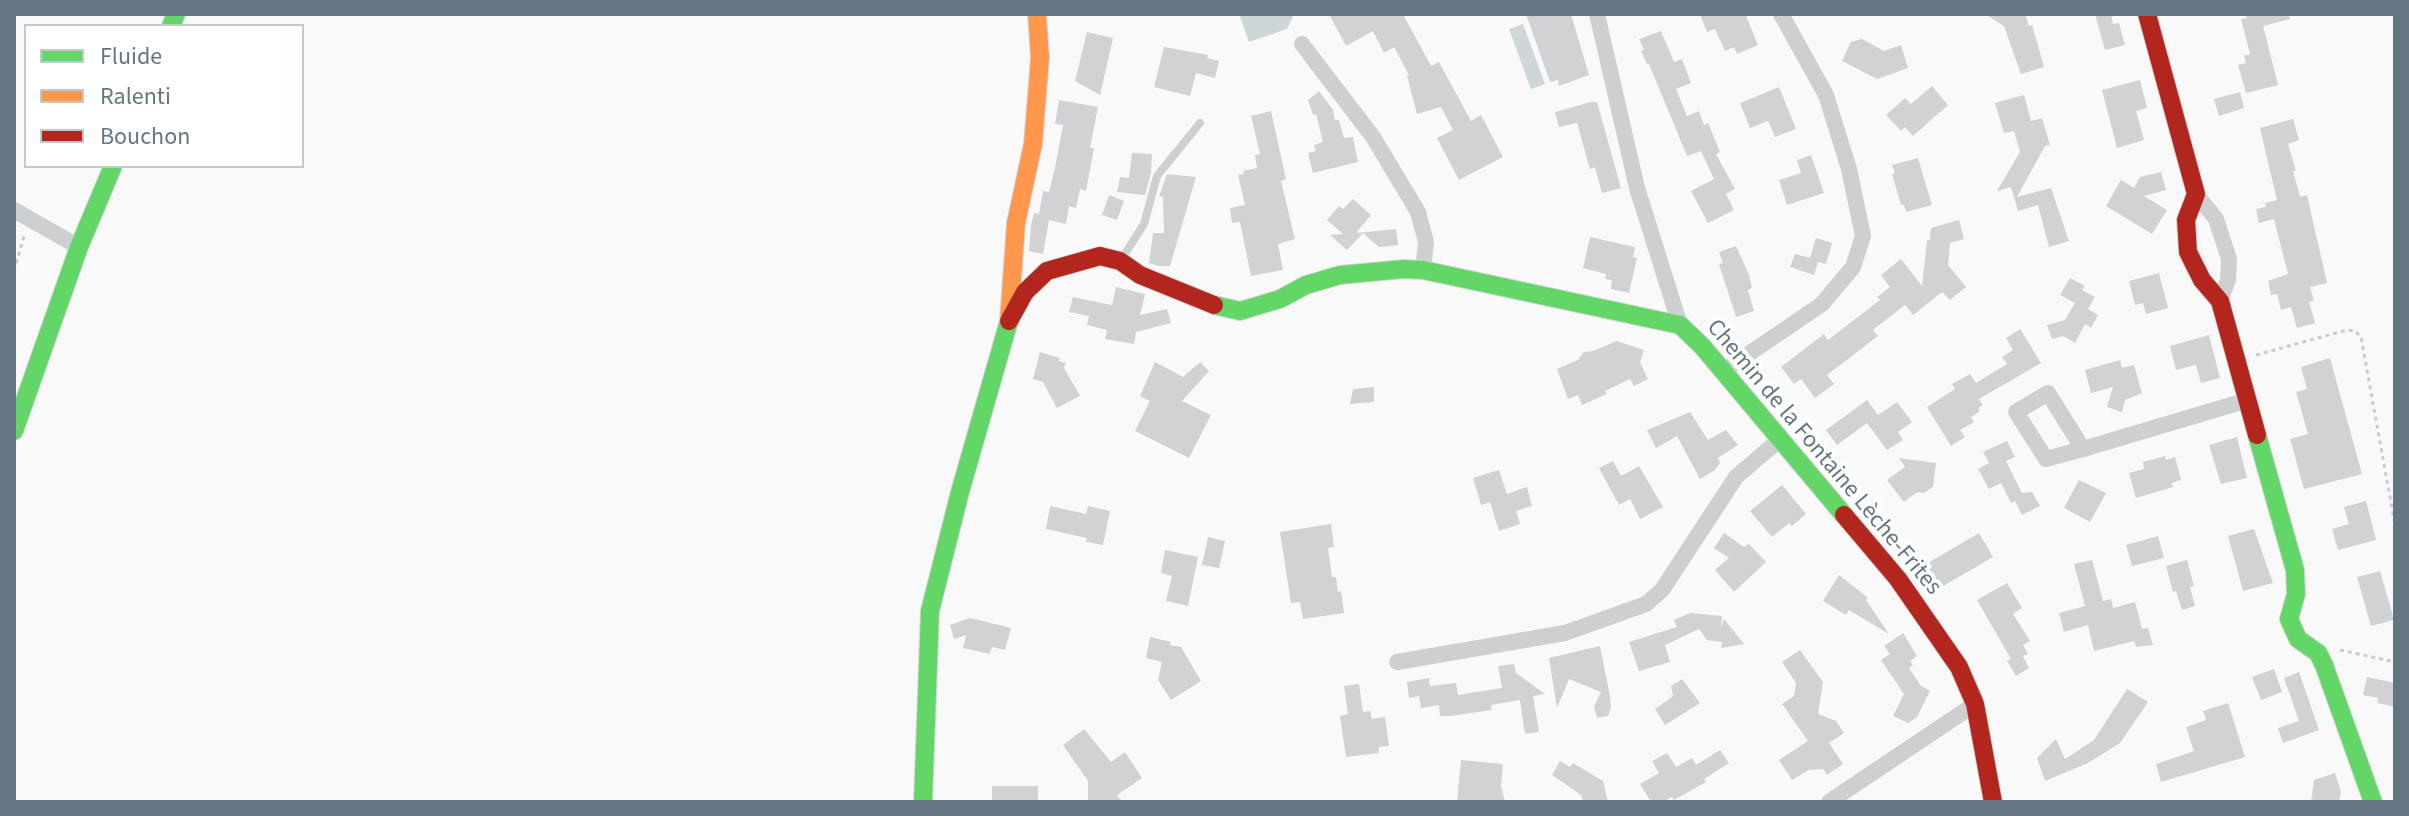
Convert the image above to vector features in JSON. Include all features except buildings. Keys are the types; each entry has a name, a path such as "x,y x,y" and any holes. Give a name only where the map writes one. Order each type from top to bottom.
{"street":[{"path":"923,802 930,611 1009,321 1016,223 1033,144 1040,58 1037,14"},
{"path":"1597,14 1637,188 1680,325"},
{"path":"1722,372 1822,304 1853,267 1863,236 1849,169 1826,95 1781,14"},
{"path":"2147,14 2196,194 2216,219 2229,259 2228,280 2220,301"},
{"path":"1302,44 1373,137 1418,212 1426,242 1423,270"},
{"path":"14,431 79,247 112,168"},
{"path":"2196,194 2186,220 2188,252 2202,280 2220,301 2295,570 2296,594 2289,619 2298,639 2318,653 2324,665 2373,802"},
{"path":"14,210 79,247"},
{"path":"1009,321 1025,292 1047,271 1100,256 1120,261"},
{"name":"Chemin de la Fontaine Lèche-Frites","path":"1120,261 1140,275 1212,305 1240,311 1340,275 1423,270 1680,325 1702,346 1779,440 1806,467 1898,579 1959,667 1975,704 1993,802"},
{"path":"2083,449 2248,400"},
{"path":"1397,662 1565,633 1646,604 1662,590 1736,477 1779,440"},
{"path":"1829,802 1975,704"}],"lane":[{"path":"1120,261 1144,224 1157,176 1200,123"}],"path":[{"path":"14,271 30,221"},
{"path":"2237,360 2347,330 2355,331 2361,337 2395,525"},
{"path":"2318,653 2333,648 2395,662"}],"shaded area":[{"path":"1239,14 1294,14 1287,29 1249,42"},
{"path":"1523,24 1545,84 1531,89 1509,29"}],"traffic: fast":[{"path":"172,24 176,14"},
{"path":"14,431 79,247 112,168"},
{"path":"1214,305 1240,311 1340,275 1404,269 1423,270 1680,325 1702,346 1844,515"},
{"path":"923,802 930,611 1009,321"},
{"path":"2257,435 2295,570 2296,594 2289,619 2298,639 2318,653 2324,665 2373,802"}],"traffic: slow":[{"path":"1009,321 1016,223 1033,144 1040,58 1037,14"}],"traffic: jam":[{"path":"2147,14 2196,194 2186,220 2188,252 2202,280 2220,301 2257,435"},
{"path":"1009,321 1025,292 1047,271 1100,256 1120,261 1140,275 1214,305"},
{"path":"1844,515 1898,579 1959,667 1975,704 1993,802"}]}
